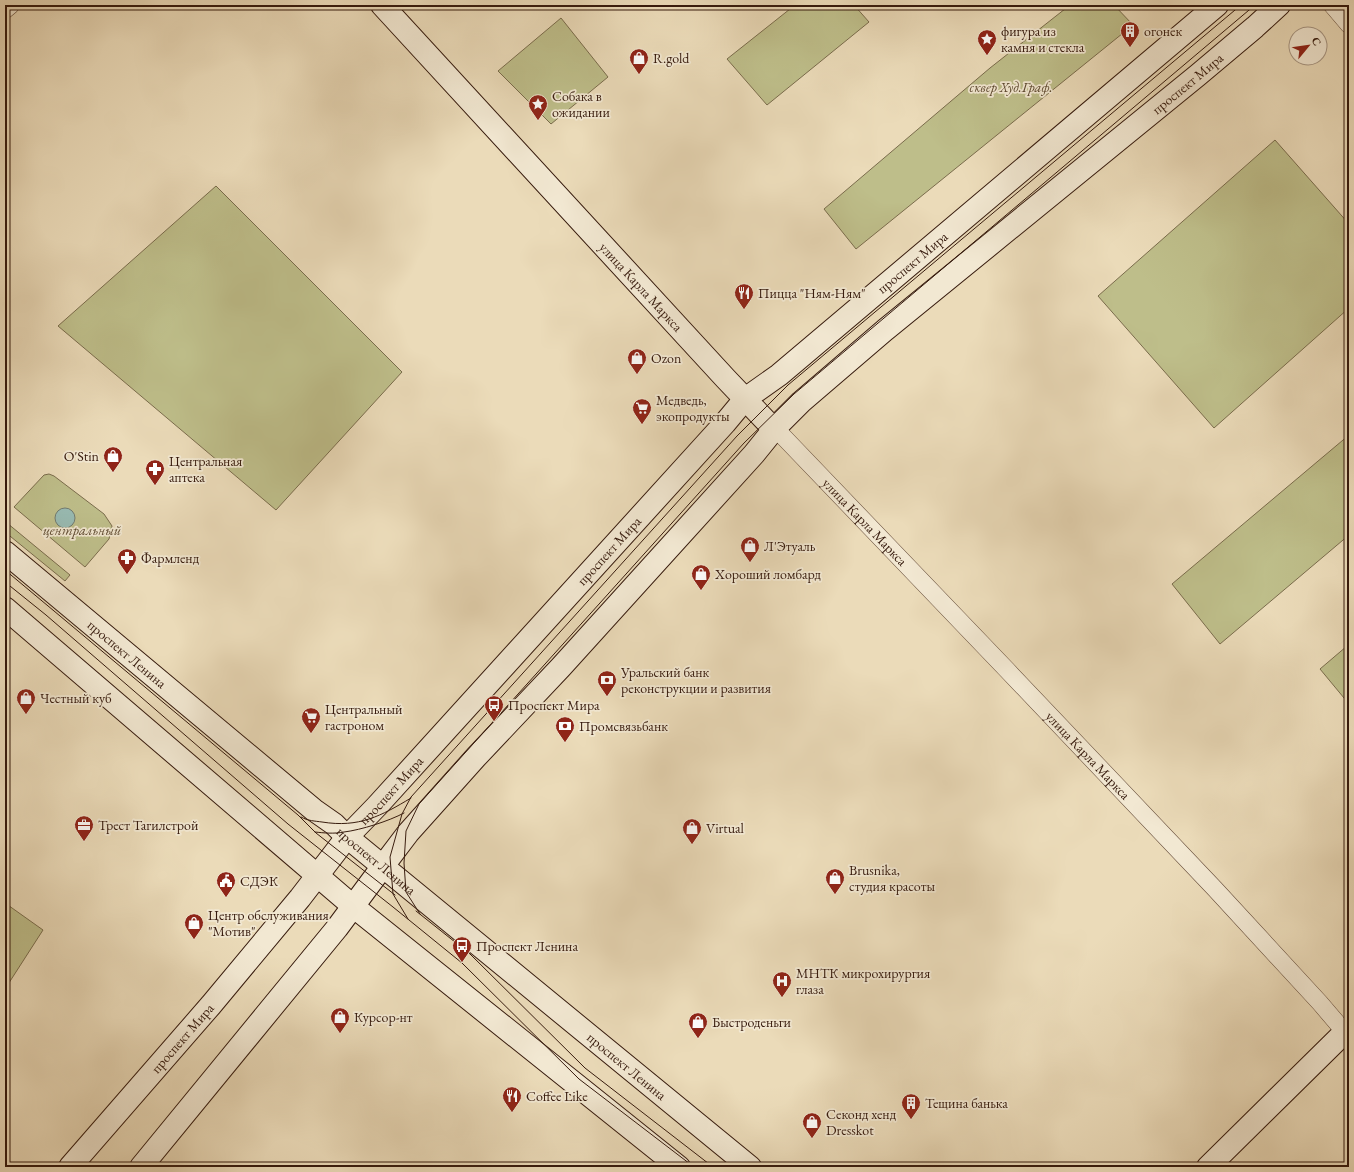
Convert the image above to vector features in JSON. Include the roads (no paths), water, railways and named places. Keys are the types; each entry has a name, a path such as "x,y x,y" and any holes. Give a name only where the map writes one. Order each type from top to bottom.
{"main road":[{"name":"улица Карла Маркса","path":"382,5 745,399 774,428"},
{"name":"проспект Мира","path":"70,1167 211,1005 317,876 347,837 377,806 725,423 745,399 779,375 1217,5"},
{"name":"проспект Мира","path":"141,1167 354,907 408,833 754,454 774,428 801,402 885,330 1198,75 1279,5"},
{"name":"проспект Ленина","path":"5,552 308,805 334,824 347,837 750,1167"},
{"path":"5,608 354,907 679,1167"},
{"path":"1208,1167 1348,1032"}],"street":[{"path":"5,10 11,5"},
{"path":"1332,5 1349,25"},
{"name":"улица Карла Маркса","path":"774,428 1007,670 1215,889 1348,1032"}],"water":[{"name":"центральный","path":"65,508 72,511 75,518 72,525 65,528 58,525 55,518 58,511"}],"tram line":[{"path":"408,919 393,894 390,857 402,814 411,797 737,436 788,385 1241,5"},
{"path":"420,914 406,892 404,863 406,831 419,804 744,443 794,394 1255,5"},
{"path":"5,570 298,815 316,833 395,895"},
{"path":"5,582 46,615 288,824 462,963 579,1079 694,1167"},
{"path":"301,817 312,821 335,823 359,822 390,810 411,798"},
{"path":"315,832 340,833 351,831 383,822 404,813"},
{"path":"416,911 470,954 585,1068 713,1167"}],"place":[{"name":"огонек","path":"1130,48"},
{"name":"фигура из камня и стекла","path":"987,56"},
{"name":"R.gold","path":"639,75"},
{"name":"Собака в ожидании","path":"538,121"},
{"name":"Пицца \"Ням-Ням\"","path":"744,310"},
{"name":"Ozon","path":"637,375"},
{"name":"Медведь, экопродукты","path":"642,425"},
{"name":"O'Stin","path":"113,473"},
{"name":"Центральная аптека","path":"155,486"},
{"name":"Л'Этуаль","path":"750,563"},
{"name":"Фармленд","path":"127,575"},
{"name":"Хороший ломбард","path":"701,591"},
{"name":"Уральский банк реконструкции и развития","path":"607,697"},
{"name":"Честный куб","path":"26,715"},
{"name":"Проспект Мира","path":"494,722"},
{"name":"Центральный гастроном","path":"311,734"},
{"name":"Промсвязьбанк","path":"565,743"},
{"name":"Трест Тагилстрой","path":"84,842"},
{"name":"Virtual","path":"692,845"},
{"name":"Brusnika, студия красоты","path":"835,895"},
{"name":"СДЭК","path":"226,898"},
{"name":"Центр обслуживания \"Мотив\"","path":"194,940"},
{"name":"Проспект Ленина","path":"462,963"},
{"name":"МНТК микрохирургия глаза","path":"782,998"},
{"name":"Курсор-нт","path":"340,1034"},
{"name":"Быстроденьги","path":"698,1039"},
{"name":"Coffee Like","path":"512,1113"},
{"name":"Тещина банька","path":"911,1120"},
{"name":"Секонд хенд Dresskot","path":"812,1139"}],"park label":[{"name":"сквер Худ.Граф.","path":"1011,87"}]}
